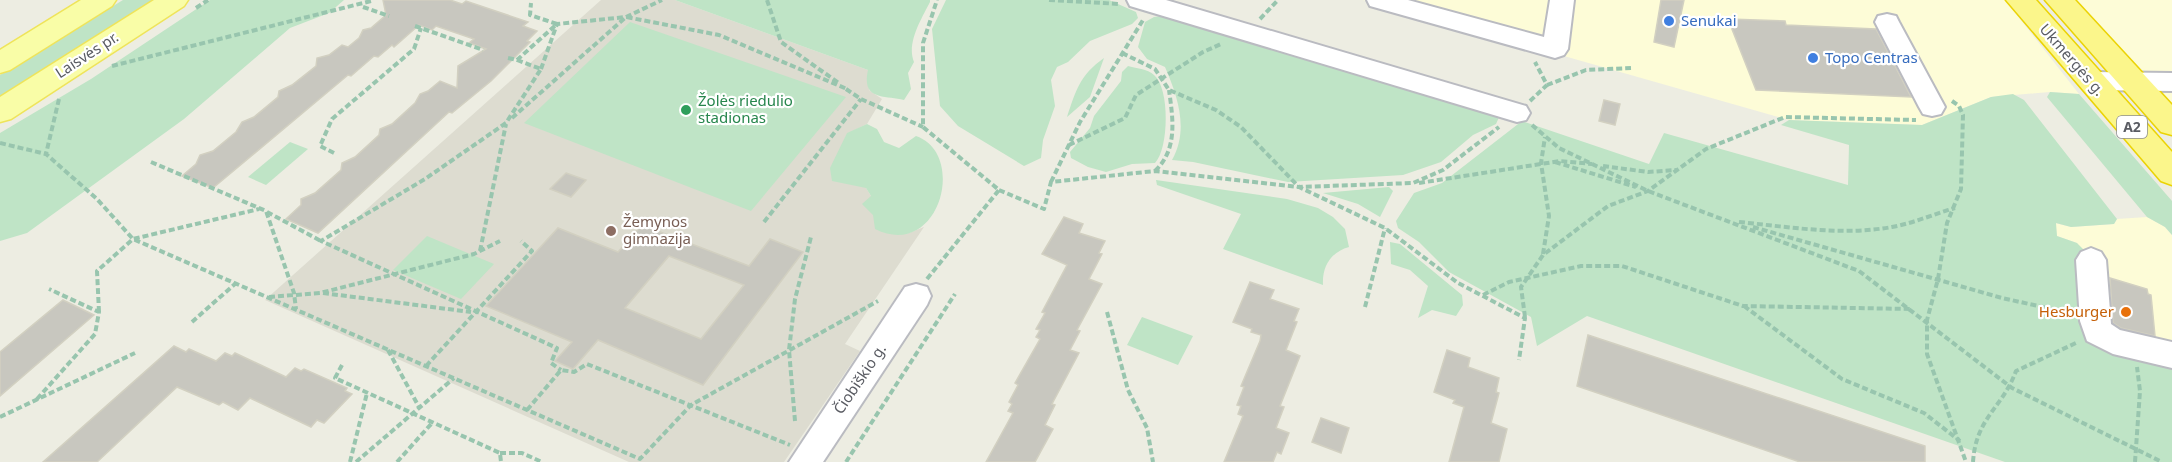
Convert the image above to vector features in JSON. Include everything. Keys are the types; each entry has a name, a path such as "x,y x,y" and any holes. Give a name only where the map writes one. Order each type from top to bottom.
{"highway":[{"name":"Ukmergės g.","path":"2020,0 2172,173"},
{"name":"Ukmergės g.","path":"2059,0 2172,124"}],"main road":[{"path":"0,63 102,0"},
{"name":"Laisvės pr.","path":"0,111 174,0"}],"street":[{"path":"1379,0 1555,49 1562,0"},
{"path":"1146,2 1517,112"},
{"path":"1887,22 1938,108"},
{"path":"2091,81 2172,82"},
{"path":"2091,260 2096,327 2113,341 2162,353"},
{"name":"Čiobiškio g.","path":"808,458 921,288"}],"path":[{"path":"321,241 425,179 506,123 626,17 662,0"},
{"path":"767,0 781,42 861,99 923,127 999,190 1044,209 1051,182 1069,145 1122,53 1146,2 1049,0"},
{"path":"923,127 923,43 936,0"},
{"path":"1069,145 1125,118 1136,95 1203,52 1248,32 1278,0"},
{"path":"102,69 371,2"},
{"path":"531,3 530,15 557,24 626,17 719,34 847,89"},
{"path":"363,7 390,16"},
{"path":"517,60 557,24"},
{"path":"480,251 506,123 541,69 557,24"},
{"path":"415,26 483,50"},
{"path":"334,153 320,146 332,119 414,49 421,28"},
{"path":"1528,43 1531,55 1547,85"},
{"path":"1122,53 1155,69 1169,90 1174,130 1165,164 1155,171"},
{"path":"508,58 541,69"},
{"path":"46,154 59,96 73,64"},
{"path":"1413,183 1443,170 1517,112 1547,85 1586,70 1631,69"},
{"path":"1169,90 1216,110 1241,127 1299,187 1385,228 1458,283 1525,318"},
{"path":"764,222 861,99"},
{"path":"1519,360 1525,318 1521,287 1543,255 1608,206 1648,191 1706,148 1785,117 1902,121 1938,108 1959,106"},
{"path":"1938,108 1959,106"},
{"path":"1959,106 1963,115 1964,137 1961,189 1947,223 1938,279 1927,320 1927,354 1966,462"},
{"path":"1517,112 1559,148 1648,191"},
{"path":"1543,255 1549,216 1541,163 1545,136"},
{"path":"0,143 46,154 97,199 133,239 640,461 691,405 878,301"},
{"path":"151,162 260,209 391,275 557,348 551,363 561,369 574,372 587,364 691,405 808,458"},
{"path":"1051,182 1155,171 1299,187 1413,183 1553,162 1648,172 1676,170"},
{"path":"1553,162 1648,191 1859,271 1927,320 2012,388 2162,462"},
{"path":"921,288 999,190"},
{"path":"1732,221 1812,229 1869,229 1892,227 1955,208"},
{"path":"37,399 94,334 99,312 97,271 133,239 260,209"},
{"path":"266,212 294,293 296,309"},
{"path":"1732,221 2002,298 2038,304 2096,327"},
{"path":"1365,307 1385,228"},
{"path":"795,421 789,350 795,299 811,237"},
{"path":"320,293 480,251 500,241"},
{"path":"426,366 532,251 521,241"},
{"path":"1482,296 1509,282 1527,280 1581,266 1622,266 1743,306 1912,310"},
{"path":"192,322 236,283"},
{"path":"49,289 99,312"},
{"path":"267,297 294,293 320,293 476,312"},
{"path":"846,462 955,294"},
{"path":"1743,306 1842,379 1924,413 1960,441"},
{"path":"1107,312 1128,390 1147,428 1153,462"},
{"path":"1973,462 1973,442 1986,416 2012,388 2016,371 2096,327"},
{"path":"388,349 419,407"},
{"path":"0,417 135,353"},
{"path":"2135,462 2140,391 2137,369 2139,360 2162,353"},
{"path":"342,365 335,378 500,453 522,453 542,462"},
{"path":"527,410 561,369"},
{"path":"356,462 454,378"},
{"path":"350,462 367,393"},
{"path":"397,462 432,423"},
{"path":"500,453 501,462"}],"shaded area":[{"path":"123,0 162,0 0,102 0,75"},
{"path":"210,0 344,0 329,13 290,28 184,119 27,233 0,241 0,133 91,79"},
{"name":"Žemynos gimnazija","path":"601,0 675,0 868,70 869,90 882,99 867,124 847,134 841,148 871,196 906,234 924,227 845,344 860,351 784,462 629,462 265,300"},
{"path":"675,0 930,0 930,2 913,39 914,62 908,73 911,89 904,100 871,92 867,80 868,70"},
{"path":"946,0 1109,0 1136,12 1138,18 1132,24 1090,41 1068,62 1057,67 1051,80 1055,106 1043,140 1041,158 1024,166 958,126 940,106 932,29"},
{"path":"1363,0 1551,0 1543,50"},
{"path":"1573,0 2005,0 2079,94 2050,92 1991,97 1922,125 1789,120 1564,56"},
{"path":"2076,0 2172,0 2172,106 2170,104"},
{"path":"1168,15 1500,115 1496,124 1473,135 1441,162 1403,175 1288,182 1193,162 1172,160 1177,149 1181,125 1174,90 1165,67 1147,59 1138,47 1145,22 1154,17"},
{"name":"Žolės riedulio stadionas","path":"630,22 846,97 751,211 524,123"},
{"path":"1104,58 1090,97 1067,117 1084,77"},
{"path":"1128,66 1154,75 1163,92 1166,119 1160,156 1155,163 1132,164 1106,172 1088,167 1071,158 1070,152 1090,128 1094,116 1121,81 1122,72"},
{"path":"2050,92 2079,94 2172,201 2172,235 2165,227 2147,217 2047,97"},
{"path":"2013,94 2024,100 2117,219 2114,224 2071,227 2056,223 2057,236 2077,243 2084,250 2091,324 2172,361 2172,462 2005,462 1587,316 1537,346 1531,317 1449,272 1419,242 1398,228 1396,221 1414,193 1442,183 1522,121 1649,164 1664,133 1848,185 1849,145 1781,125 1789,120 1922,125 1991,97"},
{"path":"867,124 877,129 884,142 899,148 916,136 932,146 941,163 943,182 939,201 930,218 916,231 897,235 875,229 873,215 862,204 871,196 866,188 832,181 830,168 847,133"},
{"path":"290,142 308,149 266,185 248,177"},
{"path":"1156,180 1287,199 1318,208 1333,217 1345,229 1349,247 1337,252 1329,261 1324,272 1323,285 1223,249 1241,214 1157,185"},
{"path":"1389,187 1393,191 1380,217 1358,204 1323,193"},
{"path":"2147,217 2165,227 2172,235 2172,361 2101,339 2077,243 2057,236 2055,223 2071,227 2114,224 2117,219"},
{"path":"427,236 494,264 461,299 393,270"},
{"path":"1390,242 1400,244 1462,295 1463,305 1456,316 1432,310 1418,318 1428,286 1410,270 1391,264"},
{"path":"1142,317 1193,336 1178,365 1127,345"}],"building":[{"path":"383,0 450,0 462,4 466,1 528,22 523,26 537,31 527,41 530,42 491,81 452,113 449,112 318,233 286,219 301,205 301,199 315,193 341,170 342,163 355,157 379,135 380,129 392,124 415,103 420,94 428,91 440,81 457,88 458,66 486,49 469,43 474,39 436,26 432,30 419,25 394,47 392,45 378,57 374,56 351,76 348,75 213,188 182,176 196,164 200,155 213,151 236,132 242,122 254,117 278,97 279,91 292,85 316,66 317,58 329,55 342,45 348,47 359,38 363,30 371,28 386,15"},
{"name":"Senukai","path":"1661,0 1684,0 1674,47 1654,42"},
{"name":"Topo Centras","path":"1728,19 1785,21 1786,25 1876,29 1911,97 1756,90"},
{"path":"1604,100 1620,104 1615,125 1599,121"},
{"path":"566,173 586,180 571,197 550,189"},
{"path":"1064,217 1083,224 1079,233 1105,241 1099,253 1102,254 1089,279 1102,284 1077,330 1080,331 1070,350 1079,353 1052,404 1055,405 1045,425 1053,429 1035,462 986,462 1013,413 1008,411 1012,404 1009,402 1018,385 1015,383 1040,339 1036,337 1040,330 1036,329 1045,313 1042,312 1067,265 1042,254"},
{"path":"642,225 749,266 770,239 803,252 703,385 598,340 573,369 555,361 572,342 486,306 558,228 618,252","holes":["669,256 744,285 701,339 625,308"]},
{"name":"Hesburger","path":"2110,278 2147,289 2148,294 2151,295 2155,336 2121,328 2113,323"},
{"path":"1250,282 1274,290 1270,299 1299,309 1294,321 1297,322 1286,350 1300,356 1280,406 1284,407 1276,428 1289,433 1281,454 1277,452 1273,462 1224,462 1243,416 1238,414 1241,406 1237,405 1244,387 1241,386 1261,335 1233,322"},
{"path":"63,300 94,315 0,396 0,352"},
{"path":"1588,335 1925,446 1925,462 1800,462 1577,386"},
{"path":"174,346 186,352 189,349 216,361 225,353 232,356 235,353 286,377 295,368 301,371 304,369 347,388 345,391 352,394 324,423 317,420 311,427 250,398 238,410 223,402 219,405 177,387 97,462 43,462"},
{"path":"1447,350 1470,358 1468,367 1499,378 1496,392 1499,393 1491,423 1507,429 1499,462 1449,462 1464,407 1453,403 1455,400 1434,392"},
{"path":"1321,418 1349,428 1341,453 1312,442"}],"place":[{"name":"Senukai","path":"1669,21"},
{"name":"Topo Centras","path":"1813,58"},
{"name":"Žolės riedulio stadionas","path":"686,110"},
{"name":"Žemynos gimnazija","path":"611,231"},
{"name":"Hesburger","path":"2126,312"}]}
